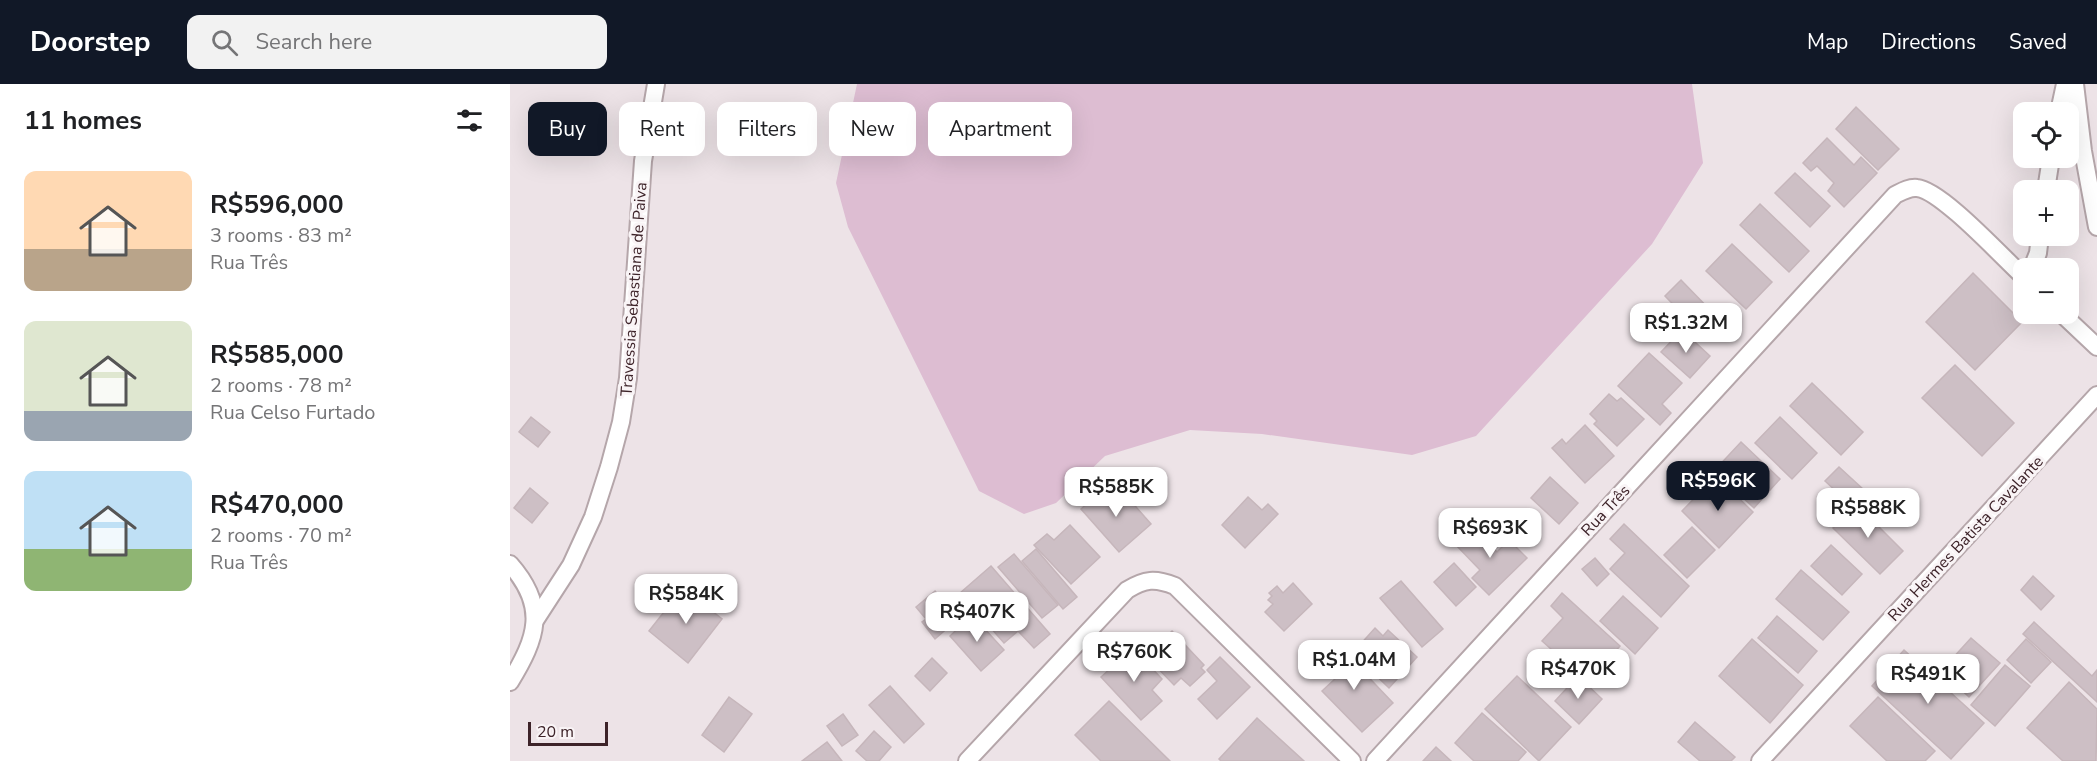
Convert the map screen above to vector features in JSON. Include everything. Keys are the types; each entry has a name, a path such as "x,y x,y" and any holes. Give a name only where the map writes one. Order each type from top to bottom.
{"street":[{"name":"Travessia Sebastiana de Paiva","path":"536,619 571,565 593,518 621,422 628,378 643,161 656,84"},
{"path":"2061,102 2065,84"},
{"path":"2075,84 2082,151 2097,227"},
{"name":"Rua Três","path":"1375,761 1895,195 1917,188 1930,192 1946,203 2013,267"},
{"path":"2073,324 2097,347"},
{"name":"Rua Hermes Batista Cavalante","path":"1760,761 2097,394"},
{"path":"510,564 528,591 536,619 529,648 510,682"},
{"path":"967,761 1127,590 1140,582 1153,580 1175,586 1352,761"}],"shaded area":[{"path":"857,84 1692,84 1703,163 1652,244 1476,436 1412,455 1262,434 1190,430 1105,456 1056,503 1024,514 979,491 848,227 836,183 842,156 916,156 916,102 853,102"}],"building":[{"path":"1856,107 1899,149 1878,170 1836,129"},
{"path":"1827,138 1854,165 1861,157 1877,173 1844,207 1828,191 1834,183 1817,166 1811,171 1803,163"},
{"path":"1795,173 1830,206 1810,227 1775,193"},
{"path":"1760,204 1809,251 1789,272 1740,225"},
{"path":"1732,244 1772,282 1746,309 1706,271"},
{"path":"1973,273 2013,313 2013,324 2020,324 1975,370 1926,322"},
{"path":"1681,280 1714,314 1698,330 1665,296"},
{"path":"1682,330 1710,356 1690,378 1661,352"},
{"path":"1649,353 1682,383 1662,404 1671,413 1660,425 1618,386"},
{"path":"1955,365 2014,423 1982,456 1922,398"},
{"path":"1812,383 1863,432 1841,455 1790,406"},
{"path":"1609,394 1617,401 1621,398 1644,419 1617,446 1594,424 1597,421 1590,414"},
{"path":"531,417 550,432 538,447 519,432"},
{"path":"1780,417 1817,453 1792,479 1755,443"},
{"path":"1585,425 1614,456 1585,483 1552,448 1562,439 1566,444"},
{"path":"1741,442 1780,479 1754,508 1714,471"},
{"path":"1839,467 1863,489 1850,504 1825,481"},
{"path":"1716,476 1753,512 1719,548 1682,511"},
{"path":"1550,477 1578,503 1559,524 1531,498"},
{"path":"530,488 548,503 532,523 514,508"},
{"path":"1103,489 1113,500 1122,491 1151,524 1119,552 1081,509"},
{"path":"1248,497 1262,510 1268,504 1278,514 1245,548 1222,525"},
{"path":"1857,505 1903,551 1880,574 1833,528"},
{"path":"1624,524 1689,586 1661,617 1610,569 1625,553 1610,539"},
{"path":"1070,525 1100,557 1071,584 1034,545 1047,534 1054,540"},
{"path":"1472,526 1497,552 1509,540 1527,558 1489,595 1472,578 1480,570 1454,543"},
{"path":"1692,527 1715,550 1687,578 1664,555"},
{"path":"1831,545 1862,574 1842,595 1811,566"},
{"path":"1036,549 1077,597 1063,609 1022,561"},
{"path":"1014,554 1058,605 1042,618 998,567"},
{"path":"1595,558 1609,574 1597,586 1582,569"},
{"path":"1454,563 1476,587 1456,606 1434,582"},
{"path":"991,566 1050,634 1034,648 1018,631 1004,643 960,593"},
{"path":"1801,570 1849,612 1823,640 1776,599"},
{"path":"2033,576 2054,596 2041,610 2021,590"},
{"path":"1401,581 1443,629 1422,647 1380,598"},
{"path":"1293,583 1312,604 1284,631 1265,612 1273,604 1268,600 1272,596 1269,593 1277,586 1283,593"},
{"path":"683,588 722,619 688,663 649,631"},
{"path":"935,591 958,619 935,639 922,622 926,619 916,607"},
{"path":"1562,593 1620,646 1588,682 1542,641 1563,618 1551,606"},
{"path":"1623,596 1658,628 1635,654 1600,621"},
{"path":"972,615 1004,650 981,671 950,636"},
{"path":"1777,616 1817,651 1798,673 1758,638"},
{"path":"2034,622 2092,676 2097,670 2097,702 2023,634"},
{"path":"1375,628 1383,636 1388,630 1417,657 1389,688 1362,662 1368,656 1358,647"},
{"path":"1172,631 1204,665 1201,668 1205,672 1190,686 1181,678 1174,685 1146,656"},
{"path":"1971,638 2000,663 1969,697 1941,671"},
{"path":"1752,639 1803,685 1770,723 1719,676"},
{"path":"2026,639 2051,662 2031,683 2007,660"},
{"path":"1337,644 1393,703 1362,732 1322,691 1336,678 1330,672 1335,668 1324,656"},
{"path":"1133,648 1162,679 1152,690 1162,701 1141,720 1101,677"},
{"path":"1904,650 1984,723 1951,759 1872,686"},
{"path":"1220,657 1250,687 1217,719 1198,699 1217,681 1207,670"},
{"path":"932,658 947,673 930,691 915,676"},
{"path":"2005,665 2030,686 1995,726 1971,705"},
{"path":"1517,676 1571,727 1539,761 1485,709"},
{"path":"1578,676 1602,699 1579,724 1555,701"},
{"path":"2069,682 2097,709 2096,761 2063,761 2027,728"},
{"path":"890,686 924,724 904,743 869,705"},
{"path":"729,697 752,714 724,752 702,735"},
{"path":"1878,697 1935,751 1925,761 1887,761 1850,726"},
{"path":"1109,701 1170,761 1101,761 1075,735"},
{"path":"1482,713 1526,752 1518,761 1474,761 1455,743"},
{"path":"843,714 858,735 842,746 827,726"},
{"path":"1257,718 1304,761 1221,761 1219,759"},
{"path":"1695,722 1735,757 1731,761 1700,761 1678,742"},
{"path":"874,731 891,747 879,761 867,761 856,751"},
{"path":"827,742 842,761 802,761"},
{"path":"1436,747 1451,761 1423,761"}]}
